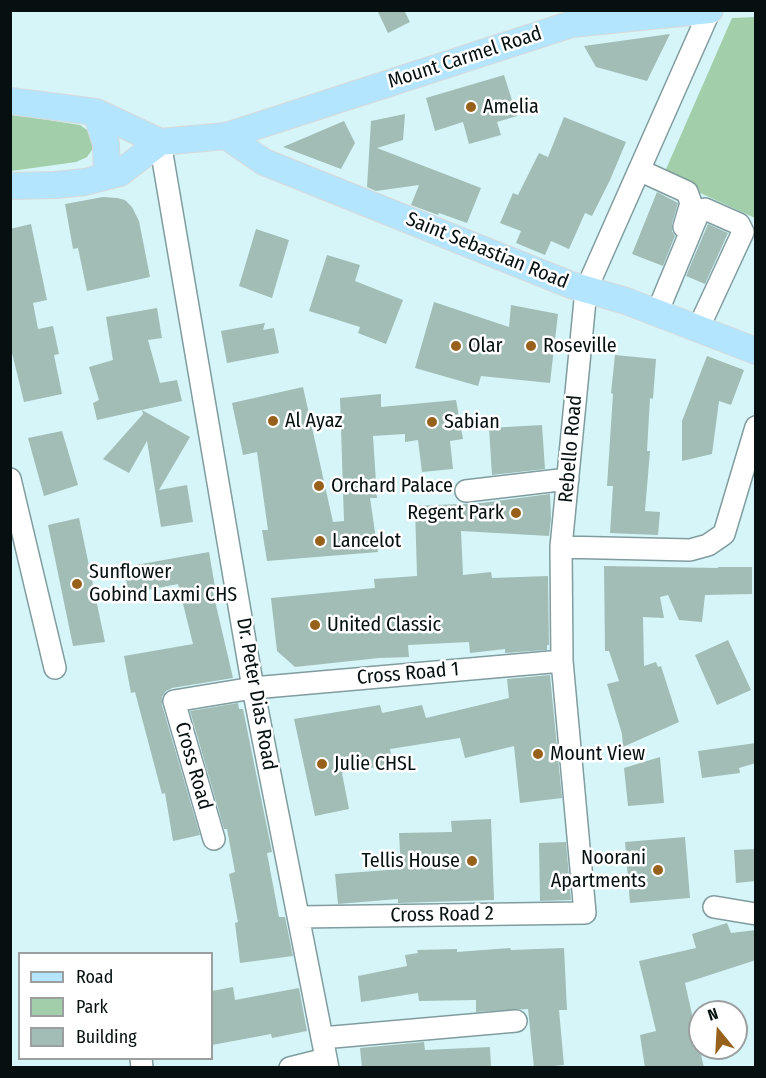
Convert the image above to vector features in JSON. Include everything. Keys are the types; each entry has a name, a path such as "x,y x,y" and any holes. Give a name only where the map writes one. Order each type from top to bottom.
{"main road":[{"name":"Mount Carmel Road","path":"160,142 226,136 569,17 710,10"},
{"path":"10,101 96,112 160,142 120,173 85,182 10,186"},
{"path":"96,112 106,144 107,176"},
{"name":"Saint Sebastian Road","path":"226,136 264,162 586,290 626,301 756,351"}],"street":[{"name":"Rebello Road","path":"585,913 562,660 561,547 586,290 710,10"},
{"name":"Dr. Peter Dias Road","path":"160,142 254,688 327,1063"},
{"path":"639,170 687,192 691,203 655,312"},
{"path":"655,312 698,214 705,209 739,224 742,232 698,328"},
{"path":"561,547 690,550 708,545 724,534 756,427"},
{"path":"10,479 55,668"},
{"path":"466,491 568,479"},
{"name":"Cross Road 1","path":"254,688 562,660"},
{"name":"Cross Road","path":"214,839 174,701 254,688"},
{"path":"714,907 756,914"},
{"name":"Cross Road 2","path":"299,917 585,913"},
{"path":"322,1038 516,1021"},
{"path":"290,1068 327,1063"}],"green space":[{"path":"755,17 755,218 663,176 732,18"},
{"path":"10,114 80,125 91,133 94,147 87,157 76,162 11,171"}],"building":[{"path":"377,10 404,10 410,22 388,33"},
{"path":"670,34 647,81 596,67 584,46"},
{"name":"Amelia","path":"504,75 517,116 497,122 501,135 469,144 463,122 435,131 426,98"},
{"path":"405,114 403,140 377,148 481,188 467,223 411,205 419,185 376,191 367,187 371,121"},
{"path":"564,117 626,142 592,216 585,213 569,249 551,241 545,255 516,243 521,231 500,223 513,193 518,195 539,153 548,157"},
{"path":"344,121 355,143 341,169 283,147"},
{"path":"657,192 678,203 672,224 675,236 663,266 632,254"},
{"path":"103,197 125,200 132,207 139,221 150,277 87,291 78,248 73,249 65,204"},
{"path":"31,224 47,300 33,303 38,329 53,326 59,354 54,355 62,394 24,402 10,345 10,229"},
{"path":"708,224 728,233 705,284 686,276"},
{"path":"256,229 289,240 272,298 239,286"},
{"path":"327,255 360,265 355,281 403,300 386,344 358,333 360,327 309,311"},
{"path":"434,302 509,327 511,305 558,314 550,383 481,376 478,386 415,368"},
{"path":"157,308 162,338 148,340 160,383 177,380 182,401 97,420 93,403 99,400 89,367 113,360 106,317"},
{"path":"265,323 263,330 274,328 279,353 227,363 221,331"},
{"path":"615,355 656,359 653,399 650,398 647,451 650,451 645,511 660,512 658,535 610,533 613,486 607,486"},
{"path":"707,356 744,370 731,405 719,401 712,454 682,461 682,421"},
{"path":"303,387 333,522 344,521 340,398 381,394 381,407 456,400 463,439 450,441 453,469 422,472 418,440 405,442 405,434 373,436 377,498 370,498 378,552 267,561 262,530 268,530 257,452 243,455 232,403"},
{"path":"142,410 190,437 159,490 187,485 193,522 161,527 147,441 129,473 103,459 143,414"},
{"path":"542,425 545,469 492,475 489,428"},
{"path":"62,431 78,485 44,496 28,438"},
{"path":"550,494 549,536 461,531 463,575 491,572 492,578 548,576 549,645 547,645 547,650 505,653 505,649 470,653 469,642 408,645 409,657 295,667 277,651 271,598 375,588 374,579 417,576 415,506 481,503"},
{"name":"Sunflower Gobind Laxmi CHS","path":"79,518 105,642 73,646 48,525"},
{"path":"209,552 215,587 212,588 233,678 172,688 162,697 162,705 200,835 173,841 165,793 162,794 135,692 131,693 124,656 193,644 178,584 147,590 149,599 130,602 124,567"},
{"path":"604,566 752,567 752,594 705,595 702,622 679,620 668,595 660,597 664,618 643,617 644,666 656,662 658,667 661,666 679,722 623,747 622,734 607,684 619,681 609,651 605,651"},
{"path":"728,640 751,690 717,705 695,655"},
{"path":"550,675 562,798 520,803 514,746 465,758 460,738 390,749 393,764 342,773 349,809 315,816 294,719 380,705 382,713 422,705 426,718 509,698 507,679"},
{"path":"238,703 239,709 243,709 272,852 267,853 279,917 285,917 293,956 240,963 235,923 238,922 229,874 235,872 227,829 224,829 190,711"},
{"path":"756,743 756,763 739,768 740,773 702,778 698,751"},
{"path":"660,757 664,803 628,806 624,768"},
{"path":"491,819 494,900 398,903 398,899 338,904 335,874 401,869 399,833 452,832 451,821"},
{"name":"Noorani Apartments","path":"685,837 690,898 630,903 625,842"},
{"path":"566,842 571,900 540,901 539,843"},
{"path":"756,849 756,881 736,883 734,850"},
{"path":"727,923 731,933 756,930 756,960 685,983 689,1000 688,1060 702,1060 704,1068 645,1068 640,1035 656,1031 639,961 696,948 692,934"},
{"path":"510,948 511,950 564,948 567,1010 559,1010 564,1065 534,1068 528,1009 476,1012 476,1000 419,1001 418,993 361,1002 358,976 407,966 405,955 418,953 417,950 457,949 457,952"},
{"path":"233,987 235,1000 299,988 307,1031 272,1038 271,1034 213,1045 213,991"},
{"path":"424,1042 425,1050 490,1047 491,1068 362,1068 360,1048"}],"place":[{"name":"Amelia","path":"471,107"},
{"name":"Olar","path":"456,346"},
{"name":"Roseville","path":"531,346"},
{"name":"Al Ayaz","path":"273,421"},
{"name":"Sabian","path":"432,422"},
{"name":"Orchard Palace","path":"319,486"},
{"name":"Regent Park","path":"516,513"},
{"name":"Lancelot","path":"320,541"},
{"name":"Sunflower Gobind Laxmi CHS","path":"77,584"},
{"name":"United Classic","path":"315,625"},
{"name":"Mount View","path":"538,754"},
{"name":"Julie CHSL","path":"322,764"},
{"name":"Tellis House","path":"472,861"},
{"name":"Noorani Apartments","path":"658,870"}]}
